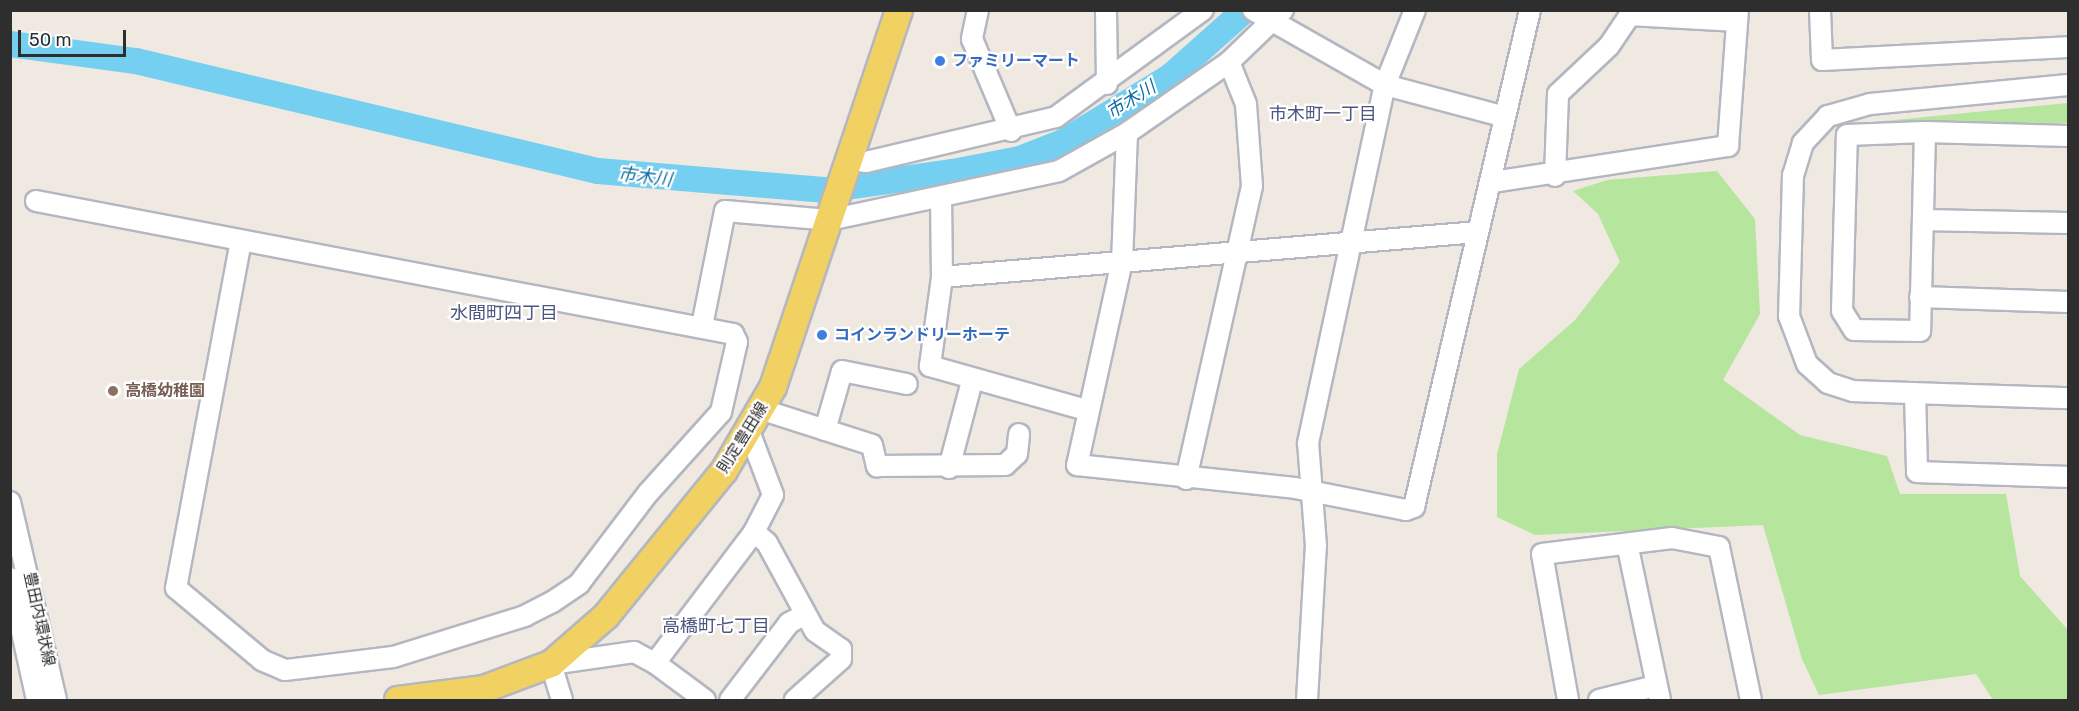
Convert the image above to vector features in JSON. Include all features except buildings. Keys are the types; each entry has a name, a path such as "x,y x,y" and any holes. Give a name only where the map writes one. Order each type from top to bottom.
{"main road":[{"name":"則定豊田線","path":"398,700 484,689 551,664 606,616 750,434 763,410 899,10"}],"street":[{"path":"978,10 972,39 1011,131"},
{"path":"1106,10 1107,84"},
{"path":"848,160 866,162 1011,131 1056,117 1107,84 1203,10"},
{"path":"1307,700 1316,546 1308,443 1385,85 1415,10"},
{"path":"1127,133 1122,261 1087,410 1077,465 1312,494 1406,510 1414,507 1492,182 1530,10"},
{"path":"1820,10 1822,60 2068,47"},
{"path":"702,326 725,211 829,220 1059,171 1127,133 1229,62 1268,15 1385,85 1505,117"},
{"path":"1492,182 1555,176 1728,146 1738,16 1630,15 1609,46 1558,94 1555,176"},
{"path":"1185,479 1240,253 1252,160 1246,104 1229,62"},
{"path":"2068,85 1848,107 1828,116 1803,143 1793,176 1789,316 1797,347 1828,383 1853,392 2068,398"},
{"path":"1924,132 1920,297 1916,334 1863,333 1843,317 1847,135 1924,132 2068,136"},
{"path":"941,197 942,277 930,366 972,381 1087,410"},
{"path":"36,201 702,326 733,334 737,342 721,411 648,493 579,584 525,616 448,641 393,657 285,670 262,660 176,588 241,241"},
{"path":"1923,220 2068,223"},
{"path":"942,277 1479,232"},
{"path":"1920,297 2068,302"},
{"path":"825,430 842,371 907,384"},
{"path":"949,468 972,381"},
{"path":"1915,393 1917,472 2068,477"},
{"path":"763,410 872,445 877,466 949,468 1013,462 1019,434"},
{"path":"655,663 754,532 774,495 750,434"},
{"name":"豊田内環状線","path":"10,502 56,700"},
{"path":"754,532 767,543 804,615 815,631 839,643 842,654 795,700"},
{"path":"1568,700 1542,554 1628,548 1672,538 1719,548 1751,700"},
{"path":"1599,700 1658,693 1628,548"},
{"name":"豊田内環状線","path":"10,578 17,635 37,700"},
{"path":"730,700 789,623 804,615"},
{"path":"562,700 551,664 634,652 655,663 705,700"}],"green space":[{"path":"2068,103 2068,123 1864,123"},
{"path":"1717,171 1755,219 1760,314 1723,380 1800,435 1887,456 1900,494 2006,494 2020,576 2068,630 2068,700 1993,700 1976,674 1819,695 1802,659 1763,525 1535,535 1497,517 1497,454 1519,369 1575,320 1620,262 1598,214 1573,191 1607,180"}],"waterway":[{"name":"市木川","path":"10,44 136,61 598,171 826,190 953,172 1020,159 1063,142 1171,76 1245,10"}],"place":[{"name":"ファミリーマート","path":"940,61"},
{"name":"コインランドリーホーテ","path":"822,335"},
{"name":"高橋幼稚園","path":"113,391"}],"district":[{"name":"市木町一丁目","path":"1323,114"},
{"name":"水間町四丁目","path":"504,313"},
{"name":"高橋町七丁目","path":"716,626"}]}
